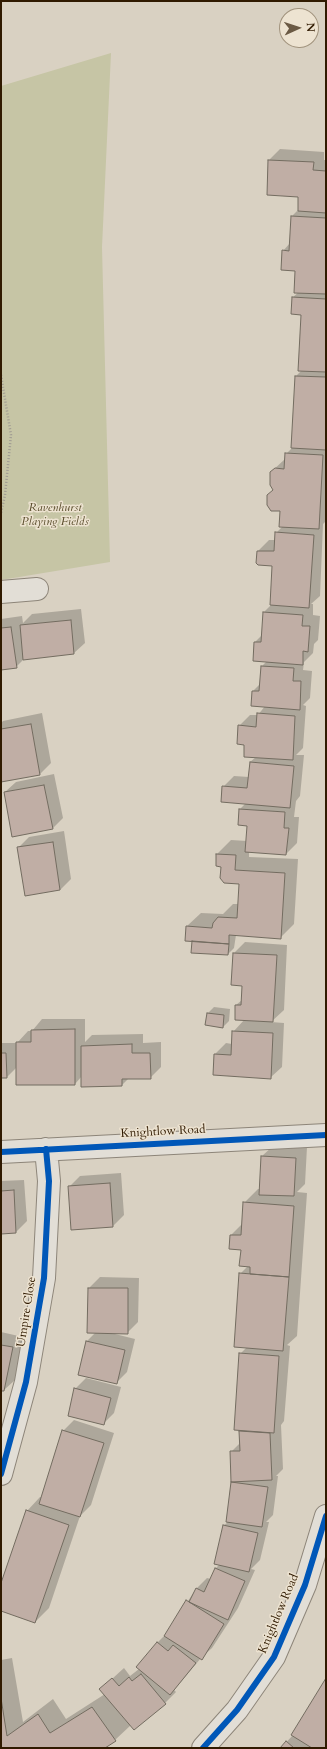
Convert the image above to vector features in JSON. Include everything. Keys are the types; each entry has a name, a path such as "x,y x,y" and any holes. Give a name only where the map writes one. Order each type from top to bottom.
{"street":[{"path":"1,592 37,589"},
{"name":"Knightlow Road","path":"1,1152 326,1135"},
{"name":"Umpire Close","path":"1,1474 8,1422 26,1382 44,1278 49,1181 46,1149"},
{"name":"Knightlow Road","path":"203,1748 237,1710 274,1657 305,1585 326,1516"}],"path":[{"path":"1,376 11,435 5,495 1,513"}],"green space":[{"name":"Ravenhurst Playing Fields","path":"111,53 102,247 110,562 1,580 1,86"}],"building":[{"path":"268,160 314,162 313,170 326,171 326,213 298,211 298,197 267,195"},
{"path":"291,216 326,218 326,294 294,293 295,271 281,270 282,250 289,251"},
{"path":"292,297 326,299 326,372 298,371 301,315 291,314"},
{"path":"295,376 326,377 326,450 291,448"},
{"path":"285,453 323,455 319,529 279,527 280,511 271,511 267,505 267,495 273,490 270,485 270,472 275,468 284,469"},
{"path":"275,532 314,535 309,608 270,605 272,566 258,565 256,563 257,551 274,551"},
{"path":"263,612 303,615 302,626 310,626 308,652 303,651 303,665 253,661 254,642 261,642"},
{"path":"71,620 74,654 23,660 20,625"},
{"path":"11,627 17,668 1,670 1,628"},
{"path":"261,666 294,668 293,681 301,681 300,710 251,706 252,691 259,691"},
{"path":"257,713 295,716 293,760 244,757 244,745 237,744 238,725 256,727"},
{"path":"31,724 40,775 1,782 1,729"},
{"path":"250,762 294,766 290,808 221,802 222,786 247,788"},
{"path":"44,785 53,829 12,837 4,792"},
{"path":"239,809 285,812 284,828 289,828 286,855 245,852 247,826 238,825"},
{"path":"53,842 60,890 25,896 17,847"},
{"path":"216,854 236,855 235,870 285,873 281,939 229,935 229,944 185,941 186,926 212,928 213,923 218,917 237,918 239,884 224,883 220,878 221,867 216,866"},
{"path":"192,941 229,944 228,955 191,953"},
{"path":"233,953 277,955 273,1022 235,1020 235,1005 241,1005 242,986 231,985"},
{"path":"207,1013 224,1015 223,1028 205,1025"},
{"path":"75,1029 75,1085 16,1085 16,1042 31,1042 31,1030"},
{"path":"232,1031 273,1033 271,1079 213,1075 214,1054 231,1055"},
{"path":"132,1044 132,1053 150,1053 151,1079 122,1079 122,1086 81,1087 81,1046"},
{"path":"1,1053 6,1053 7,1078 1,1078"},
{"path":"261,1156 296,1158 294,1196 259,1195"},
{"path":"110,1183 113,1227 71,1230 68,1186"},
{"path":"14,1190 16,1233 1,1234 1,1191"},
{"path":"243,1202 294,1206 289,1277 250,1274 250,1267 239,1266 241,1250 229,1249 230,1235 241,1235"},
{"path":"239,1273 289,1277 283,1351 234,1347"},
{"path":"88,1288 128,1288 128,1334 87,1333"},
{"path":"86,1341 125,1350 117,1384 78,1375"},
{"path":"1,1345 13,1347 4,1391 1,1391"},
{"path":"239,1353 279,1356 274,1433 234,1430"},
{"path":"74,1388 111,1398 104,1425 68,1416"},
{"path":"62,1430 104,1443 80,1517 39,1504"},
{"path":"239,1431 270,1433 272,1480 231,1482 230,1451 240,1451"},
{"path":"231,1482 268,1487 262,1527 226,1522"},
{"path":"26,1510 69,1525 35,1623 1,1611 1,1583"},
{"path":"223,1525 258,1533 249,1572 214,1564"},
{"path":"215,1568 245,1581 228,1620 189,1602 196,1588 204,1592"},
{"path":"186,1600 224,1624 202,1660 164,1636"},
{"path":"157,1642 168,1651 173,1645 196,1663 170,1695 136,1667"},
{"path":"141,1674 166,1704 134,1730 99,1689 112,1678 119,1686 129,1677 132,1681"},
{"path":"326,1678 326,1746 324,1748 312,1748 291,1735"},
{"path":"1,1698 7,1736 38,1714 50,1733 92,1707 116,1741 105,1748 1,1748"},
{"path":"286,1741 294,1748 280,1748"}],"cycle path":[{"path":"1,1152 326,1135"},
{"path":"1,1474 26,1382 44,1278 49,1181 46,1149"},
{"path":"203,1748 237,1710 274,1657 305,1585 326,1516"}]}
